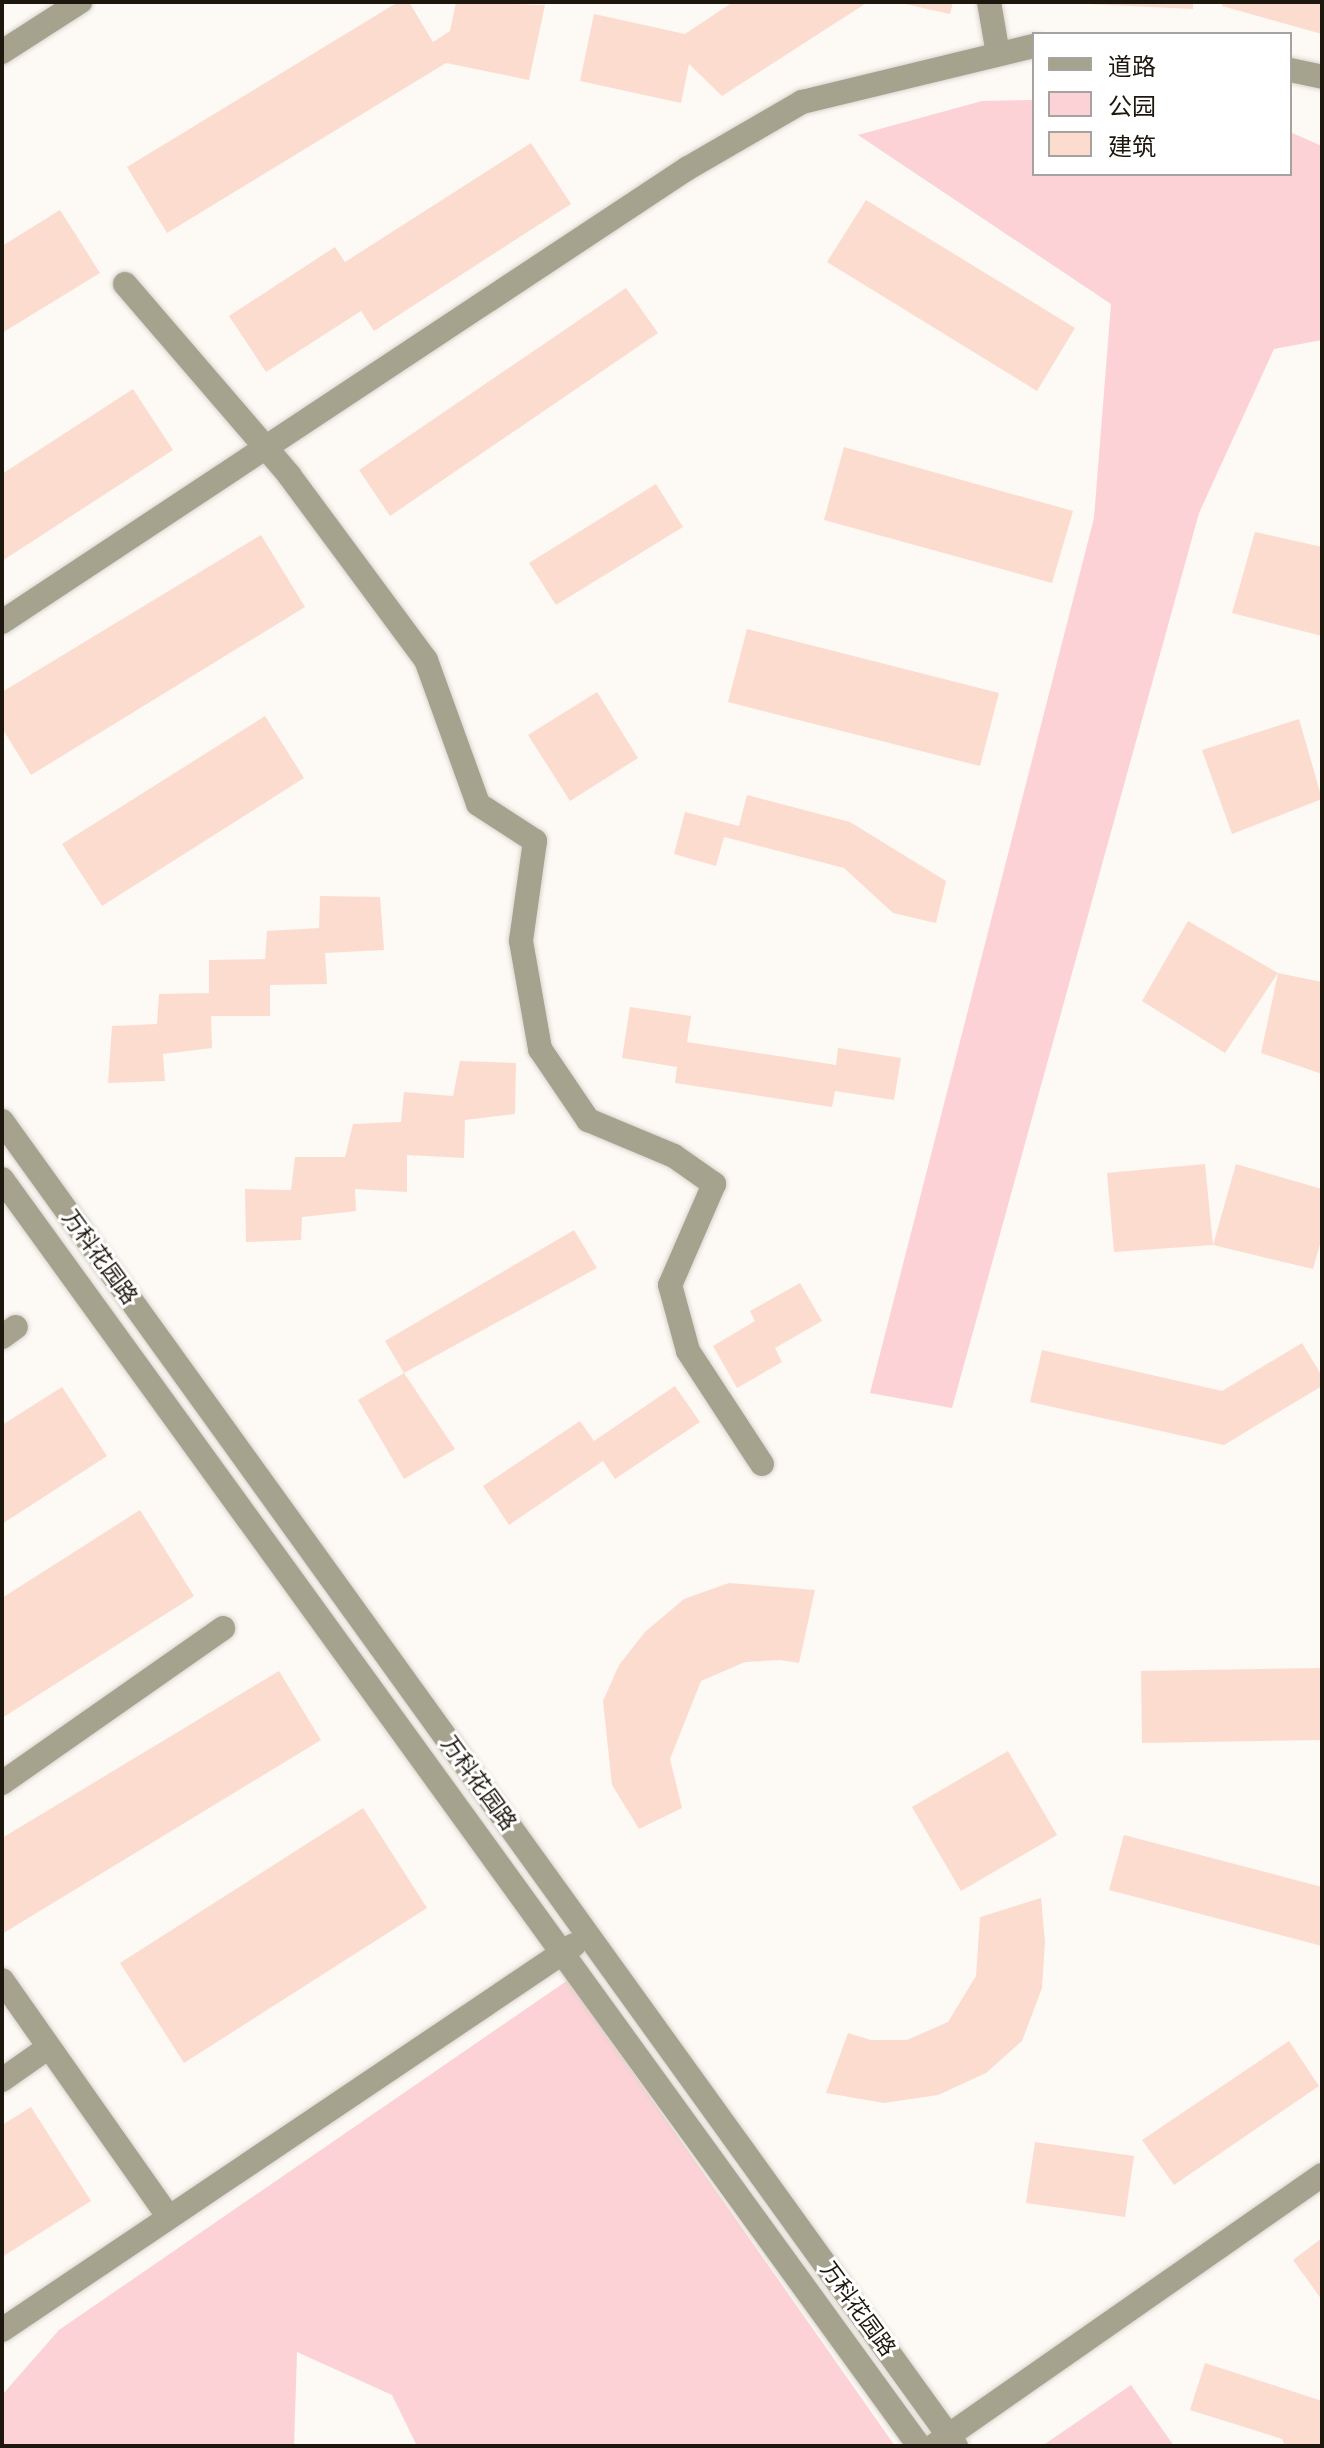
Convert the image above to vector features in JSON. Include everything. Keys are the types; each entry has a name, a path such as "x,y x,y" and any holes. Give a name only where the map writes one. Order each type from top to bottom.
{"street":[{"path":"2,52 80,2"},
{"path":"989,2 998,54"},
{"path":"2,622 688,168 802,102 1032,46"},
{"path":"1292,70 1322,77"},
{"path":"125,284 267,449 426,660 478,804 535,841 521,941 540,1049 588,1120 674,1156 714,1184 670,1285 688,1351 762,1464"},
{"name":"万科花园路","path":"2,1121 589,1935 946,2443"},
{"name":"万科花园路","path":"2,1179 919,2446"},
{"path":"2,1783 223,1628"},
{"path":"2,2330 589,1935"},
{"path":"2,1980 168,2216"},
{"path":"2,2080 49,2047"},
{"path":"946,2443 1322,2175"}],"green space":[{"path":"1032,100 1032,176 1292,176 1292,133 1322,146 1322,340 1274,349 1199,513 952,1408 870,1393 1094,518 1111,304 858,135 982,101"},
{"path":"568,1980 895,2446 417,2446 392,2395 297,2352 294,2446 2,2446 2,2395 59,2330"},
{"path":"1131,2385 1174,2446 1042,2446"}],"building":[{"path":"398,2 409,2 433,42 450,31 456,2 545,5 529,80 446,63 167,233 127,167"},
{"path":"733,2 868,2 722,96 689,64 681,103 580,81 594,14 685,34"},
{"path":"896,2 953,2 950,14"},
{"path":"1046,2 1193,2 1193,9"},
{"path":"1223,2 1322,2 1322,34 1222,6"},
{"path":"531,143 571,204 374,331 361,311 266,372 229,316 335,247 345,262"},
{"path":"866,200 1075,328 1037,391 827,262"},
{"path":"60,210 100,273 2,333 2,246"},
{"path":"626,288 658,333 390,516 359,470"},
{"path":"133,389 173,450 2,561 2,474"},
{"path":"844,447 1073,511 1052,583 824,520"},
{"path":"656,484 683,527 556,605 529,563"},
{"path":"1255,532 1322,547 1322,636 1232,613"},
{"path":"261,535 305,607 31,775 2,728 2,692"},
{"path":"747,629 999,693 980,766 728,702"},
{"path":"597,692 638,758 570,801 528,735"},
{"path":"265,716 304,778 102,906 62,844"},
{"path":"1299,719 1322,799 1232,834 1202,750"},
{"path":"747,795 850,822 946,881 936,923 893,913 844,868 724,837 716,866 674,854 685,812 739,826"},
{"path":"320,896 380,897 384,950 325,953 327,984 270,985 270,1016 211,1016 212,1048 163,1054 165,1081 108,1083 112,1026 157,1024 159,994 209,993 209,960 265,959 267,931 319,928"},
{"path":"1188,921 1278,973 1225,1053 1142,1001"},
{"path":"1278,973 1322,982 1322,1074 1261,1053"},
{"path":"630,1007 691,1016 687,1042 836,1065 838,1048 901,1058 894,1100 835,1091 832,1107 675,1083 677,1067 622,1058"},
{"path":"460,1061 516,1063 515,1114 465,1120 464,1158 407,1155 407,1192 355,1189 356,1211 302,1217 301,1240 246,1242 245,1189 291,1190 295,1157 345,1157 353,1124 401,1122 404,1092 453,1096"},
{"path":"1205,1164 1213,1245 1114,1252 1107,1173"},
{"path":"1236,1164 1322,1189 1322,1237 1313,1269 1213,1245"},
{"path":"574,1230 597,1268 404,1373 385,1341"},
{"path":"800,1283 822,1321 775,1348 782,1362 737,1388 713,1346 755,1321 750,1311"},
{"path":"1302,1343 1322,1376 1322,1386 1224,1445 1030,1402 1042,1350 1222,1391"},
{"path":"404,1373 455,1449 404,1479 358,1400"},
{"path":"675,1386 700,1422 615,1479 603,1461 509,1525 483,1486 580,1421 594,1441"},
{"path":"62,1387 107,1456 2,1524 2,1425"},
{"path":"140,1510 194,1596 2,1718 2,1598"},
{"path":"729,1583 815,1590 799,1663 780,1660 745,1662 701,1681 670,1759 682,1808 639,1829 612,1785 603,1701 619,1665 645,1632 684,1599"},
{"path":"1322,1668 1322,1740 1142,1743 1141,1671"},
{"path":"279,1671 321,1740 2,1934 2,1838"},
{"path":"1008,1751 1057,1835 961,1891 912,1807"},
{"path":"363,1808 427,1908 184,2063 120,1963"},
{"path":"1124,1835 1322,1887 1322,1946 1109,1890"},
{"path":"1041,1898 1045,1942 1042,1988 1022,2041 986,2073 938,2095 884,2103 826,2093 848,2033 871,2040 907,2040 948,2022 976,1976 980,1917"},
{"path":"1289,2041 1319,2086 1174,2185 1142,2140"},
{"path":"31,2107 91,2201 2,2257 2,2125"},
{"path":"1035,2142 1134,2156 1125,2217 1026,2203"},
{"path":"1322,2238 1322,2300 1293,2260"},
{"path":"1205,2363 1322,2401 1322,2446 1285,2446 1282,2439 1190,2410"}]}
